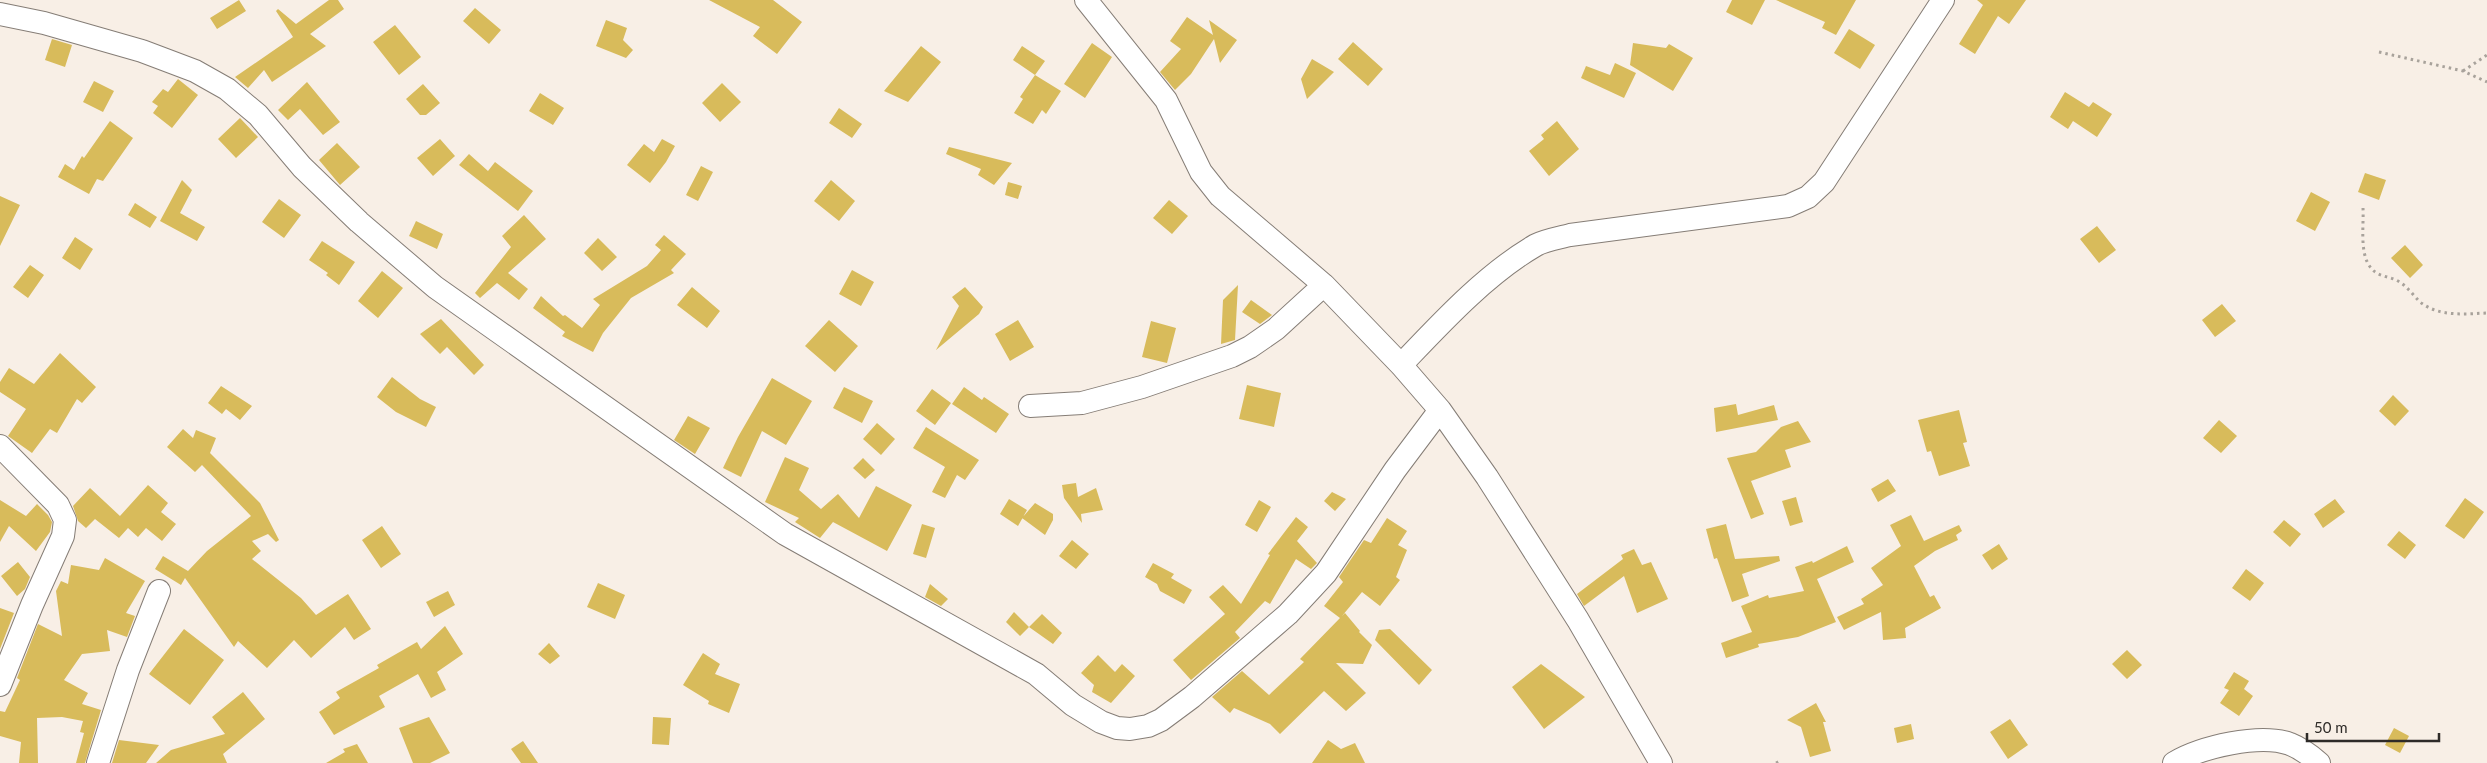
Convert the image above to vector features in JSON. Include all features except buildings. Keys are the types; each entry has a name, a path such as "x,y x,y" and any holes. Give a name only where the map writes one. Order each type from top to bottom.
{"street":[{"path":"1086,0 1166,100 1201,172 1220,196 1324,285 1400,364 1440,410 1487,477 1548,571 1661,763"},
{"path":"1400,364 1457,307 1505,267 1538,244 1570,236 1788,206 1808,197 1824,182 1943,0"},
{"path":"0,14 44,23 142,52 195,71 227,89 258,115 302,167 359,222 435,287 785,534 1036,674 1073,705 1101,722 1117,728 1130,729 1148,726 1161,720 1192,697 1288,614 1326,573 1395,470 1440,410"},
{"path":"1030,406 1082,403 1142,387 1232,356 1250,348 1276,329 1324,285"},
{"path":"0,446 58,505 65,520 63,536 32,605 0,685"},
{"path":"98,763 128,670 159,591"},
{"path":"2174,763 2215,746 2245,742 2279,742 2290,744 2319,763"}],"path":[{"path":"2379,52 2463,71 2487,82"},
{"path":"2463,71 2487,55"},
{"path":"2363,208 2364,252 2370,268 2385,278 2398,281 2418,300 2436,311 2451,314 2487,313"}]}
